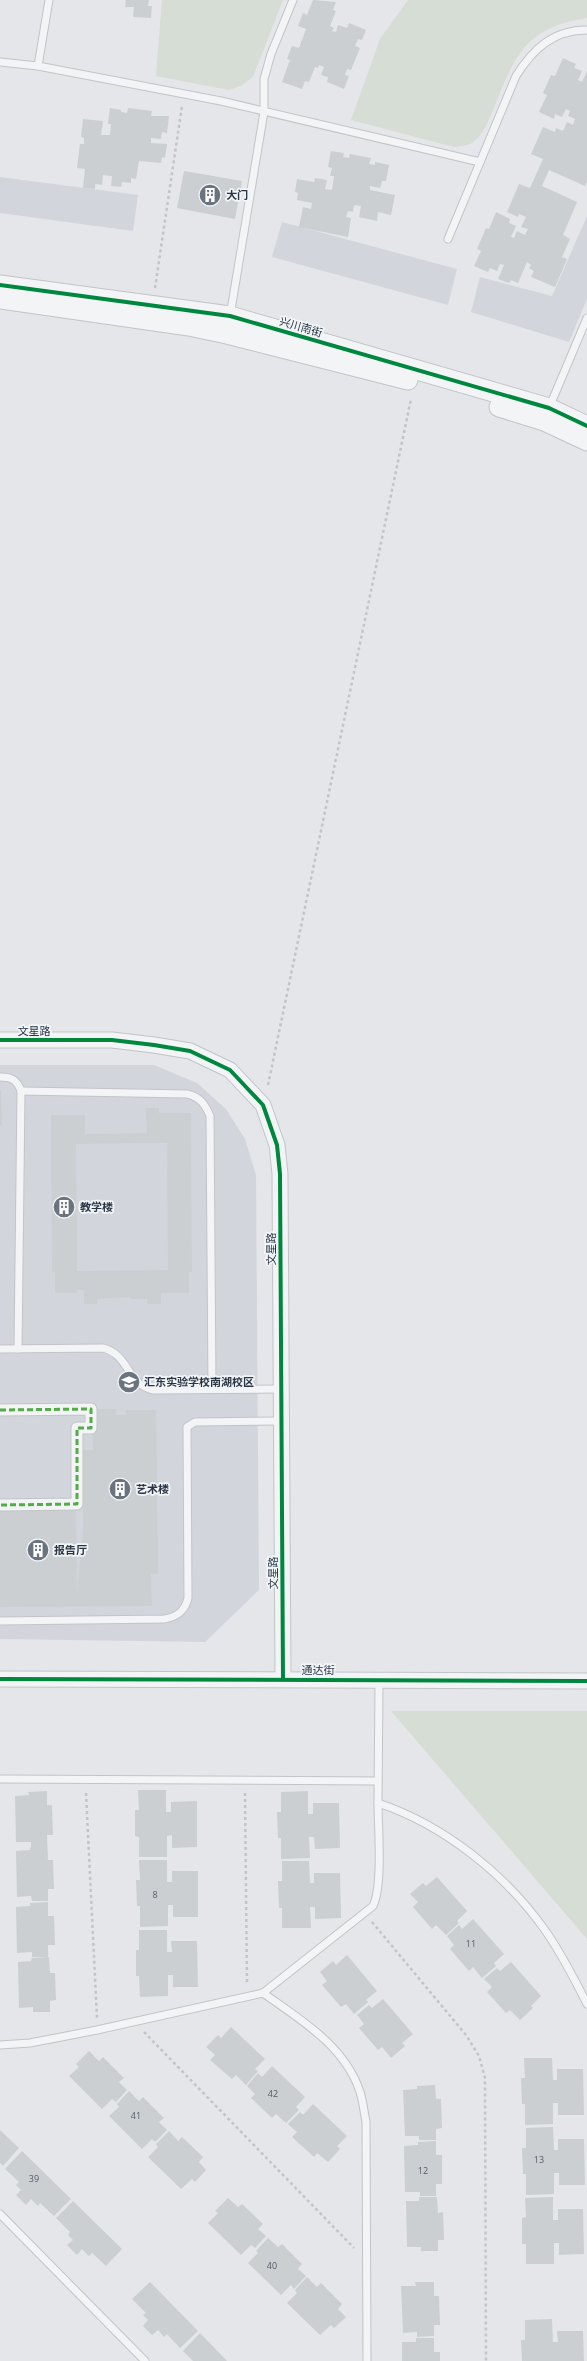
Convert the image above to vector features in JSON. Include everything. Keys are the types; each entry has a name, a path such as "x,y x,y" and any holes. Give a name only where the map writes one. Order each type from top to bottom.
{"street":[{"name":"兴川南街","path":"0,285 153,304 230,316 550,408 587,426"},
{"path":"0,299 212,331 414,382 544,421 587,441"},
{"name":"文星路","path":"0,1040 112,1040 190,1051 230,1070 263,1105 277,1145 280,1174 283,1679"},
{"path":"0,1410 91,1409 91,1428 77,1428 77,1504 0,1505"},
{"name":"通达街","path":"0,1679 379,1679 587,1681"}],"lane":[{"path":"38,66 49,0"},
{"path":"230,316 264,112 264,78 271,54 293,0"},
{"path":"448,239 516,76 529,56 560,34 587,30"},
{"path":"0,62 38,66 184,94 480,162"},
{"path":"550,408 587,318"},
{"path":"0,1077 13,1079 18,1083 21,1091 18,1349"},
{"path":"21,1091 187,1094 195,1096 204,1103 210,1116 212,1389"},
{"path":"0,1349 103,1348 118,1354 133,1378 144,1388 153,1390 281,1389"},
{"path":"0,1621 164,1619 179,1613 186,1605 188,1598 187,1427 196,1422 282,1421"},
{"path":"0,2045 30,2043 97,2030 264,1993 365,1914 373,1906 377,1898 379,1679"},
{"path":"0,1779 378,1781"},
{"path":"378,1803 442,1832 517,1896 546,1932 587,2004"},
{"path":"264,1993 331,2045 349,2069 360,2092 366,2122 367,2361"},
{"path":"0,2214 145,2361"}],"path":[{"path":"153,304 184,94"},
{"path":"263,1105 414,382"},
{"path":"86,1780 97,2030"},
{"path":"245,1780 248,1997"},
{"path":"365,1914 466,2035 479,2056 484,2078 486,2361"},
{"path":"134,2022 367,2262"}],"shaded area":[{"path":"162,0 283,0 253,77 241,86 229,90 156,76"},
{"path":"408,0 587,0 587,18 549,29 535,37 516,60 508,74 485,128 472,143 454,147 351,120 380,39"},
{"path":"0,177 138,195 133,231 0,213"},
{"path":"587,216 587,299 569,342 471,312 480,277 552,296"},
{"path":"282,222 457,269 448,305 272,257"},
{"name":"汇东实验学校南湖校区","path":"0,1065 154,1065 197,1083 226,1109 245,1139 256,1175 259,1590 205,1642 0,1639"},
{"path":"391,1711 587,1711 587,1939"}],"building":[{"path":"126,0 149,0 148,6 152,6 151,18 133,17 134,7 125,7"},
{"path":"313,0 336,2 333,10 336,11 330,26 334,28 332,31 336,32 338,25 347,28 349,23 366,30 362,40 358,39 355,46 360,48 351,70 347,69 345,75 349,76 344,89 327,82 328,77 321,75 324,67 319,65 318,68 315,67 309,82 305,81 302,89 282,82 290,60 287,59 292,46 299,48 306,29 298,26 303,13 307,15"},
{"path":"563,58 576,64 574,68 582,71 578,80 582,82 587,71 587,182 585,186 549,170 542,186 577,202 563,235 570,239 562,257 567,259 555,287 531,277 534,271 529,268 531,265 527,262 518,283 511,280 509,283 498,279 504,265 500,264 497,271 490,268 488,272 474,266 481,251 477,249 486,228 489,229 496,212 510,219 509,223 516,226 511,237 514,238 517,231 525,235 528,229 521,227 526,217 519,214 518,217 507,212 519,184 530,188 543,159 531,154 543,127 555,132 556,128 563,131 567,122 573,125 575,119 568,116 570,111 566,109 562,117 555,114 554,119 539,112 547,95 543,93 551,75 555,76"},
{"path":"110,108 127,113 128,108 152,111 151,116 169,116 167,133 162,132 161,139 151,138 151,143 167,144 165,158 162,157 161,163 139,161 136,179 131,178 131,183 122,182 121,187 111,186 112,176 103,175 102,185 95,184 95,189 83,188 85,169 77,168 80,144 84,144 84,138 81,137 83,119 103,121 101,135 110,135 111,124 108,124"},
{"path":"331,151 344,153 343,157 349,158 350,154 371,158 369,164 375,165 375,162 389,165 386,181 382,181 380,188 370,186 370,190 395,195 391,215 378,212 377,221 359,217 361,206 354,205 353,212 348,211 346,217 351,218 348,237 299,227 303,207 311,209 312,203 297,200 298,193 295,192 297,179 314,182 315,178 327,180 325,189 332,190 334,176 330,176 332,168 328,167"},
{"name":"大门","path":"184,171 242,181 235,219 177,208"},
{"path":"1,1090 2,1125 0,1125"},
{"name":"教学楼","path":"146,1108 159,1108 159,1113 191,1113 192,1272 189,1272 189,1293 161,1293 161,1304 147,1304 147,1299 130,1299 130,1297 97,1299 97,1304 84,1304 84,1290 77,1290 77,1293 55,1293 55,1272 52,1272 51,1115 85,1115 85,1134 147,1133","holes":["167,1143 168,1270 77,1271 76,1144"]},
{"name":"艺术楼","path":"91,1409 116,1409 116,1415 126,1415 126,1410 156,1410 158,1574 151,1574 152,1606 0,1607 0,1508 76,1508 77,1590 83,1529 82,1450 93,1450"},
{"path":"138,1790 166,1790 166,1812 171,1812 171,1802 197,1801 197,1847 172,1848 172,1835 167,1836 167,1857 139,1857 139,1837 135,1836 135,1810 139,1810"},
{"path":"47,1791 47,1805 52,1805 53,1835 47,1835 48,1860 53,1860 54,1889 48,1889 48,1901 32,1901 31,1896 17,1897 16,1851 30,1850 31,1842 16,1842 15,1796 29,1795 28,1792"},
{"path":"308,1791 308,1814 313,1814 313,1803 339,1803 340,1848 315,1849 314,1837 309,1837 310,1858 281,1859 281,1838 278,1838 277,1812 281,1812 281,1792"},
{"path":"139,1860 167,1860 167,1882 172,1882 172,1871 198,1871 198,1917 173,1917 173,1905 168,1905 168,1926 140,1927 140,1906 137,1906 136,1880 140,1880"},
{"path":"282,1861 309,1861 310,1883 314,1883 314,1873 340,1873 341,1918 315,1919 315,1907 310,1907 311,1928 282,1928 282,1908 279,1908 278,1881 282,1881"},
{"path":"437,1877 467,1911 457,1921 459,1923 446,1935 436,1925 432,1929 413,1907 418,1902 410,1894 423,1883 426,1886"},
{"path":"48,1902 48,1916 54,1916 55,1945 48,1945 48,1957 32,1957 32,1952 17,1953 16,1907 30,1906 30,1903"},
{"path":"473,1919 504,1954 494,1963 496,1966 482,1978 473,1967 469,1971 450,1949 454,1945 447,1936 459,1925 462,1929"},
{"path":"139,1930 167,1930 167,1952 172,1952 171,1941 197,1941 198,1987 173,1987 173,1975 168,1975 168,1996 140,1997 139,1976 136,1976 136,1950 139,1950"},
{"path":"347,1955 377,1991 366,2000 368,2002 354,2014 346,2004 341,2007 322,1985 327,1981 320,1972 333,1961 336,1965"},
{"path":"49,1957 50,1973 55,1973 56,2000 50,2001 50,2012 33,2012 33,2007 19,2008 18,1962 31,1961 32,1958"},
{"path":"511,1962 541,1996 531,2006 533,2008 520,2020 510,2010 506,2013 487,1992 492,1987 484,1979 497,1968 500,1971"},
{"path":"383,1999 413,2034 402,2043 405,2046 391,2058 382,2047 378,2050 359,2028 364,2024 357,2015 369,2005 372,2008"},
{"path":"231,2027 265,2059 255,2069 258,2071 246,2085 236,2075 232,2079 210,2060 215,2055 206,2047 218,2035 221,2038"},
{"path":"89,2051 99,2061 103,2057 124,2078 119,2082 127,2090 116,2102 112,2099 102,2109 69,2076 79,2067 76,2064"},
{"path":"524,2058 552,2058 553,2080 557,2080 557,2069 583,2069 584,2115 558,2115 558,2103 553,2103 553,2124 525,2125 525,2104 522,2104 521,2078 525,2078"},
{"path":"272,2066 305,2097 296,2107 299,2110 286,2123 276,2114 272,2118 251,2098 255,2094 247,2086 258,2073 262,2077"},
{"path":"435,2085 436,2099 441,2099 442,2128 436,2129 436,2140 419,2140 419,2136 405,2136 403,2090 417,2089 417,2086"},
{"path":"129,2091 139,2101 143,2097 164,2118 159,2122 167,2130 155,2142 152,2139 142,2149 109,2116 119,2107 117,2104"},
{"path":"313,2104 347,2136 337,2146 340,2149 328,2162 317,2153 314,2157 292,2137 297,2132 288,2124 300,2112 303,2115"},
{"path":"553,2127 554,2150 558,2150 558,2139 584,2139 585,2185 559,2185 559,2173 554,2173 554,2194 526,2195 526,2174 523,2174 522,2148 526,2148 526,2128"},
{"path":"0,2130 19,2148 3,2166 0,2163"},
{"path":"169,2131 178,2141 182,2137 203,2157 199,2162 206,2170 195,2182 192,2179 181,2189 148,2157 158,2147 156,2144"},
{"path":"436,2141 436,2155 442,2155 442,2184 436,2184 436,2196 420,2196 420,2192 405,2192 404,2146 418,2145 418,2142"},
{"path":"22,2151 71,2199 54,2216 40,2203 38,2206 31,2199 26,2205 16,2195 21,2190 16,2185 19,2182 5,2169"},
{"path":"419,2197 437,2197 438,2213 443,2212 444,2240 438,2240 438,2251 421,2251 421,2247 407,2247 406,2201 419,2201"},
{"path":"553,2197 553,2220 558,2220 558,2209 583,2209 584,2254 559,2255 559,2243 554,2243 554,2264 526,2264 526,2244 522,2244 522,2218 526,2217 525,2198"},
{"path":"228,2198 238,2207 242,2204 263,2224 258,2229 266,2236 255,2248 251,2245 241,2255 208,2223 218,2213 215,2211"},
{"path":"73,2201 122,2249 106,2266 92,2253 89,2256 82,2249 77,2255 67,2245 73,2240 68,2235 70,2232 56,2218"},
{"path":"268,2238 278,2247 282,2244 302,2264 298,2269 306,2276 294,2289 291,2285 281,2295 248,2263 258,2253 256,2251"},
{"path":"307,2277 317,2287 321,2283 342,2304 338,2309 346,2317 334,2328 331,2325 320,2335 287,2303 297,2293 295,2290"},
{"path":"150,2282 198,2331 180,2348 167,2334 164,2337 158,2330 152,2335 143,2326 148,2320 143,2315 146,2313 132,2299"},
{"path":"415,2282 434,2282 434,2296 439,2296 440,2325 434,2325 434,2336 417,2337 417,2332 403,2333 401,2286 416,2286"},
{"path":"552,2319 553,2342 558,2342 557,2331 583,2331 584,2361 522,2361 521,2340 525,2340 525,2320"},
{"path":"200,2333 227,2361 193,2361 183,2351"},
{"path":"416,2338 434,2338 434,2352 440,2352 440,2361 402,2361 402,2342 416,2342"}],"marked path":[{"path":"0,1410 91,1409 91,1428 77,1428 77,1504 0,1505"}],"cycle path":[{"path":"0,285 230,316 549,408 587,426"},
{"path":"0,1040 112,1040 190,1051 230,1070 263,1105 277,1145 280,1174 283,1679"},
{"path":"0,1679 587,1681"}],"place":[{"name":"大门","path":"210,195"},
{"name":"教学楼","path":"64,1207"},
{"name":"汇东实验学校南湖校区","path":"129,1382"},
{"name":"艺术楼","path":"120,1489"},
{"name":"报告厅","path":"38,1550"}]}
